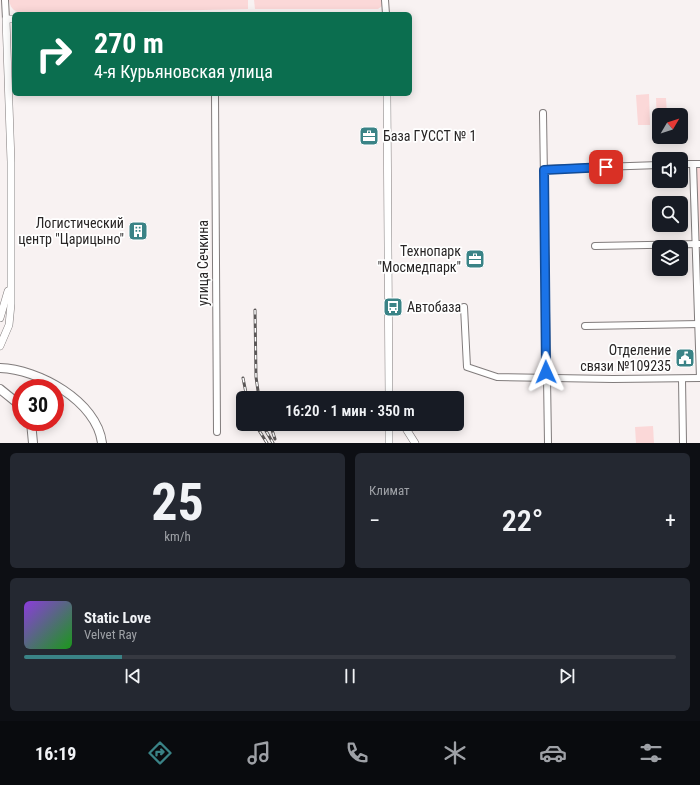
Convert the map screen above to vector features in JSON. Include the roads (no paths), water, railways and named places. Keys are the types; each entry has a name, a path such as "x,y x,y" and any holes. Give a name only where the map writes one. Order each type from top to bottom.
{"main road":[{"path":"0,368 33,374 64,391 90,414 98,426 102,443"},
{"path":"0,389 12,398"},
{"path":"32,431 33,443"}],"street":[{"path":"0,346 10,325 12,304 10,283 11,162 5,0"},
{"path":"386,0 386,12"},
{"path":"6,18 12,19"},
{"name":"улица Сечкина","path":"215,96 217,432"},
{"path":"387,96 388,391"},
{"path":"543,113 548,443"},
{"path":"464,308 468,367 497,377 700,378 697,164"},
{"path":"544,170 652,165"},
{"path":"595,246 697,244"},
{"path":"0,318 10,283"},
{"path":"585,326 699,324"},
{"path":"682,379 683,443"},
{"path":"388,384 390,391"},
{"path":"389,431 389,443"},
{"path":"407,431 414,443"}],"railway":[{"path":"255,310 256,377 258,391"},
{"path":"243,378 246,391"},
{"path":"259,431 267,443"},
{"path":"266,431 273,443"},
{"path":"272,431 275,439"}],"place":[{"name":"База ГУССТ № 1","path":"369,136"},
{"name":"Логистический центр \"Царицыно\"","path":"138,231"},
{"name":"Технопарк \"Мосмедпарк\"","path":"475,259"},
{"name":"Автобаза","path":"393,307"},
{"name":"Отделение связи №109235","path":"685,358"}]}
